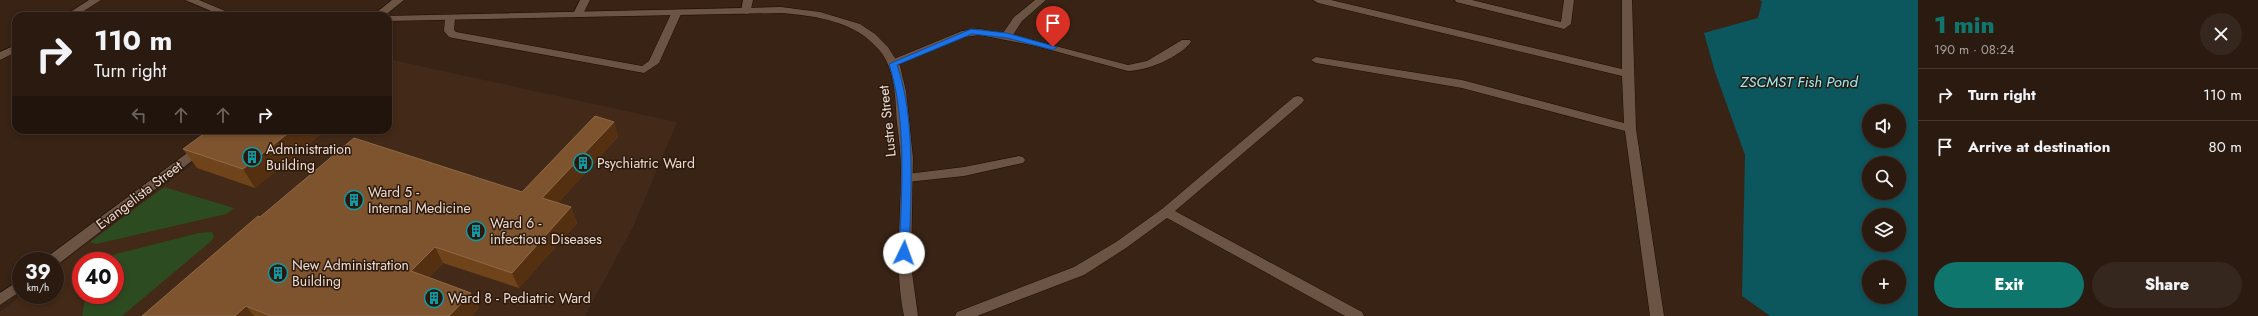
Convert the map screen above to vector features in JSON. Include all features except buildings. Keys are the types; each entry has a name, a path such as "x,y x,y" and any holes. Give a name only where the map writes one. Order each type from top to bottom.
{"street":[{"path":"76,12 96,0"},
{"path":"190,0 222,12"},
{"path":"382,12 398,0"},
{"path":"578,14 585,0"},
{"path":"1007,36 1018,19 1041,0"},
{"path":"1318,0 1627,74"},
{"path":"1460,0 1564,26 1566,24 1569,1 1558,0"},
{"path":"1627,0 1627,74 1630,129 1657,316"},
{"name":"Lustre Street","path":"392,18 450,18 578,14 676,14 747,5 801,11 838,18 873,38 884,49 893,64 900,85 907,178 904,253 911,316"},
{"path":"450,18 449,31 453,35 644,70 654,63 676,14"},
{"path":"893,64 971,32 1007,36 1128,68 1148,66 1186,42"},
{"path":"0,57 12,50"},
{"path":"1316,60 1462,84 1630,129"},
{"path":"962,316 1079,271 1121,245 1166,212 1298,100"},
{"name":"Evangelista Street","path":"64,252 221,134"},
{"path":"907,178 946,175 982,169 1019,160"},
{"path":"1166,212 1357,316"},
{"path":"0,300 12,291"}],"shaded area":[{"path":"392,60 677,122 633,227 585,316 0,316 0,312 12,302 12,304 64,304 64,261 72,255 72,304 124,304 124,252 76,252 232,134 392,134"}],"green space":[{"path":"164,187 234,208 226,214 96,244 90,242"},
{"path":"212,232 214,237 122,316 82,316 84,304 124,304 124,252 199,233"}],"water":[{"name":"ZSCMST Fish Pond","path":"1760,0 1918,0 1918,316 1770,316 1742,296 1745,155 1715,72 1704,33 1758,18 1762,2"}],"place":[{"name":"Administration Building","path":"252,157"},
{"name":"Psychiatric Ward","path":"583,163"},
{"name":"Ward 5 - Internal Medicine","path":"354,200"},
{"name":"Ward 6 - infectious Diseases","path":"476,231"},
{"name":"New Administration Building","path":"278,273"},
{"name":"Ward 8 - Pediatric Ward","path":"434,298"}],"route":[{"path":"904,253 907,178 900,85 893,64 962,34 971,32 1007,36 1053,47"}]}
